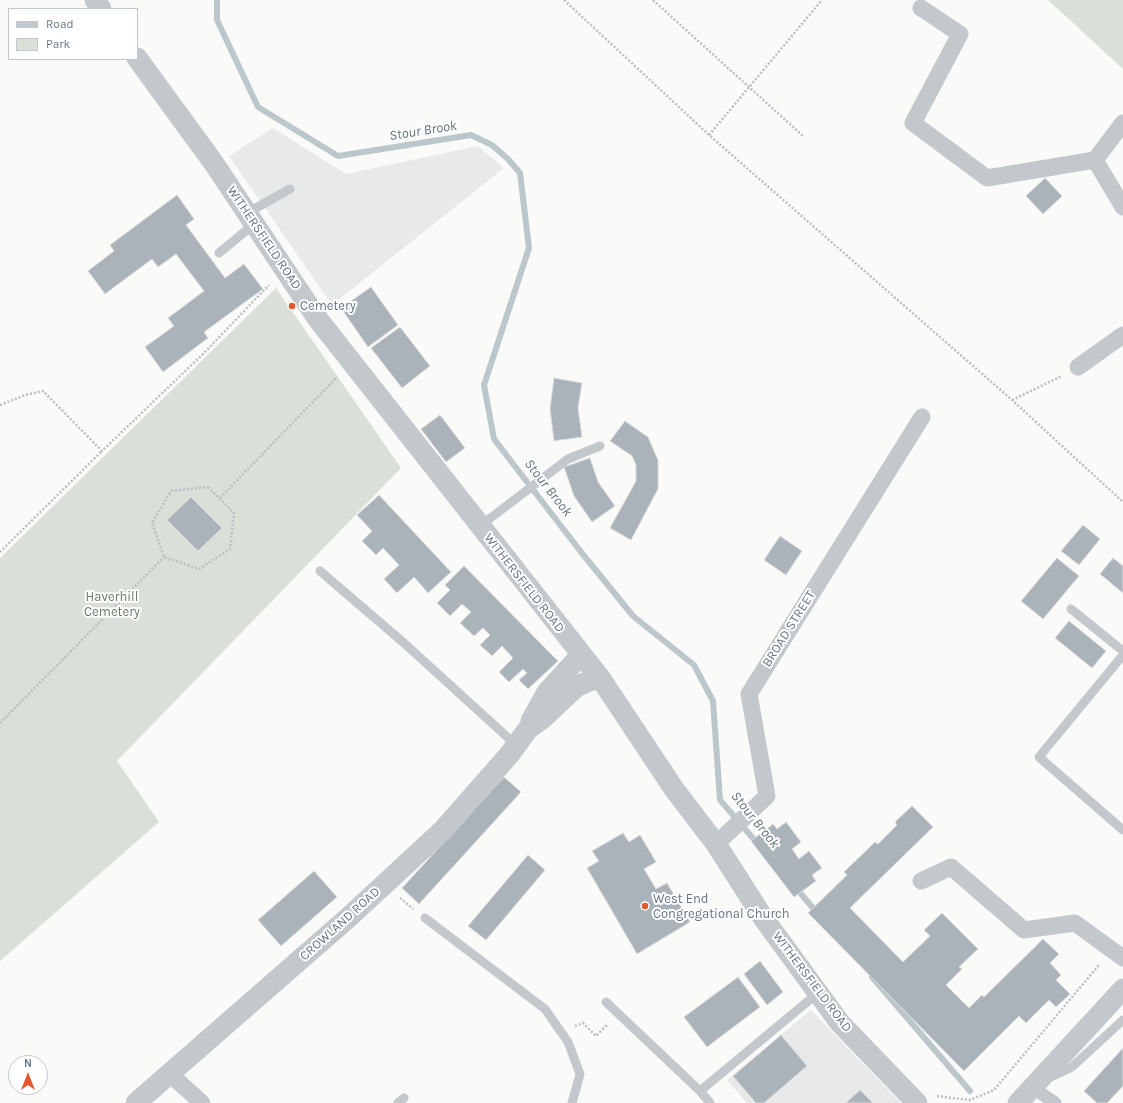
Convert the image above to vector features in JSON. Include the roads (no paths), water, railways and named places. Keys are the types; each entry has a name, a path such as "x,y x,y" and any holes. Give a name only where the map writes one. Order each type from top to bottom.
{"street":[{"path":"921,8 960,34 913,123 987,178 1095,160 1123,123"},
{"name":"WITHERSFIELD ROAD","path":"138,59 213,162 317,318 601,679 674,789 716,844 764,919 819,992 840,1023 925,1098"},
{"path":"1095,160 1123,207"},
{"path":"1078,367 1123,335"},
{"name":"BROAD STREET","path":"716,844 767,796 749,694 922,417"},
{"name":"CROWLAND ROAD","path":"522,737 547,692 581,655"},
{"name":"CROWLAND ROAD","path":"136,1103 171,1075 384,886 443,830 522,737 576,686 589,681 601,679"},
{"path":"921,881 951,867 1024,930 1075,923 1117,954"},
{"path":"1018,1103 1123,989"},
{"path":"171,1075 202,1103"},
{"path":"1032,1087 1055,1103"}],"lane":[{"path":"219,253 251,218 290,189"},
{"path":"480,526 558,466 583,452 600,446"},
{"path":"320,571 404,642 522,737"},
{"path":"1071,609 1123,651"},
{"path":"1123,655 1039,757 1123,830"},
{"path":"425,918 545,1009 568,1042 580,1074 572,1103"},
{"path":"700,1091 819,992"},
{"path":"606,1002 700,1091 710,1103"},
{"path":"1032,1087 1072,1067 1123,1020"}],"waterway":[{"name":"Stour Brook","path":"217,0 217,20 258,107 338,156 471,135 492,145 508,159 520,173 529,248 484,385 494,439 581,552 633,616 694,665 713,701 720,800 758,844"},
{"name":"Stour Brook","path":"796,888 818,914"},
{"name":"Stour Brook","path":"872,977 970,1091"}],"place":[{"name":"Cemetery","path":"292,306"},
{"name":"West End Congregational Church","path":"645,906"}],"park label":[{"name":"Haverhill Cemetery","path":"112,604"}]}
